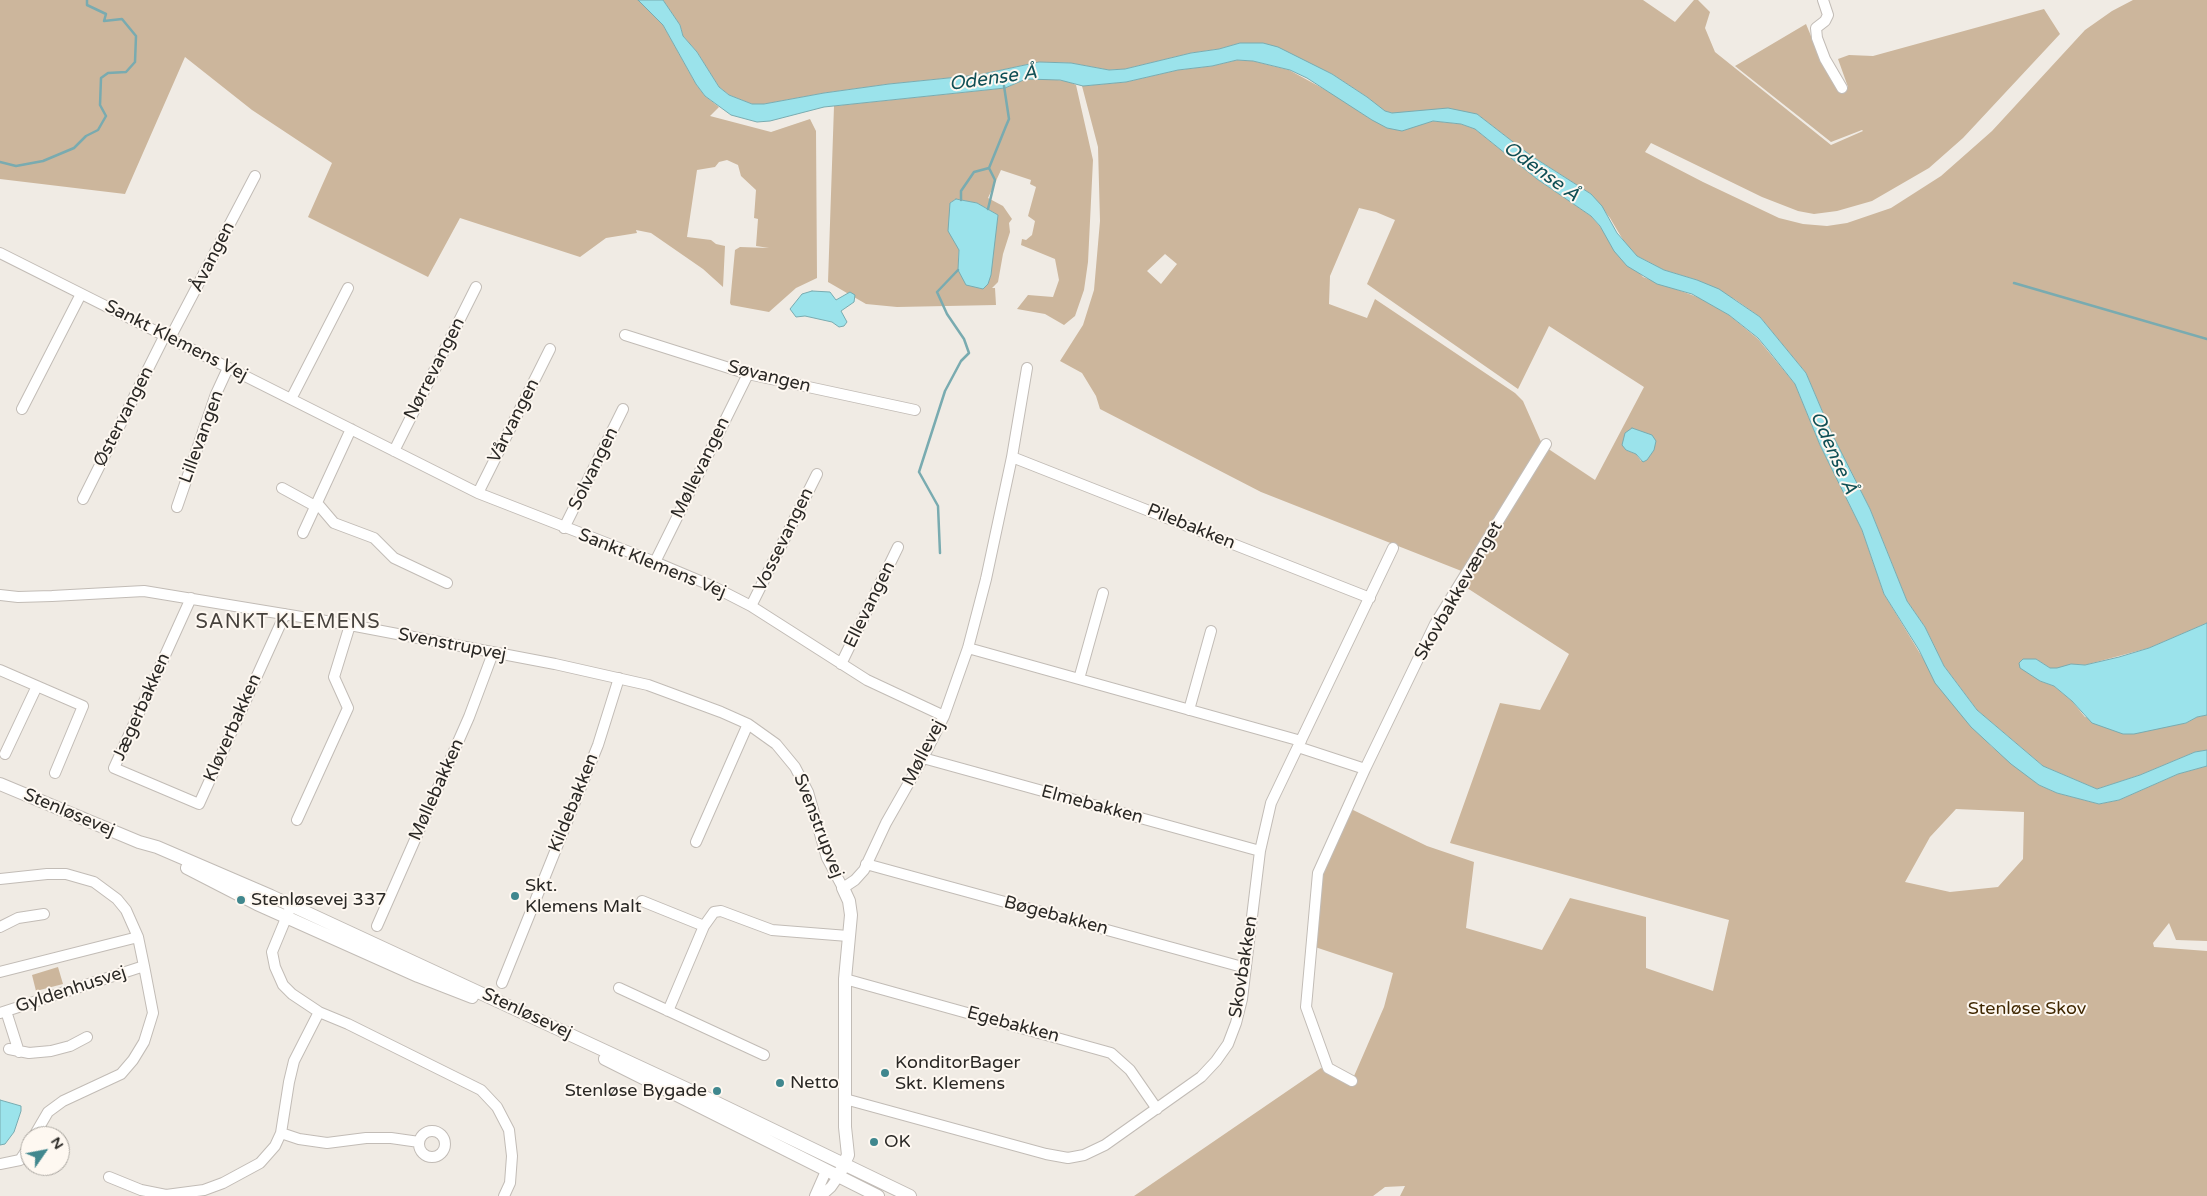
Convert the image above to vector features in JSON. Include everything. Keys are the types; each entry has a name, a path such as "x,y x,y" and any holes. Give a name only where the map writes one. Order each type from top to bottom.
{"street":[{"path":"1823,0 1828,14 1825,20 1816,28 1817,38 1825,59 1842,88"},
{"name":"Åvangen","path":"168,337 255,176"},
{"name":"Sankt Klemens Vej","path":"0,253 478,493 712,586 751,606 840,664 875,684 944,716"},
{"name":"Nørrevangen","path":"394,452 476,287"},
{"path":"291,399 348,288"},
{"path":"22,409 81,294"},
{"name":"Søvangen","path":"625,335 748,374 915,410"},
{"name":"Østervangen","path":"83,499 168,337"},
{"name":"Vårvangen","path":"478,493 550,349"},
{"name":"Lillevangen","path":"177,507 216,394 228,368"},
{"name":"Møllevej","path":"843,888 855,880 866,864 944,716 968,648 986,579 1012,457 1027,368"},
{"name":"Møllevangen","path":"655,562 748,374"},
{"name":"Solvangen","path":"564,528 623,409"},
{"path":"303,533 351,429"},
{"name":"Skovbakkevænget","path":"1352,1081 1328,1068 1306,1007 1318,873 1365,768 1435,624 1546,444"},
{"name":"Pilebakken","path":"1012,457 1370,598"},
{"name":"Vossevangen","path":"751,606 817,474"},
{"path":"282,488 316,505 334,522 374,538 394,558 447,584"},
{"name":"Ellevangen","path":"840,664 898,546"},
{"name":"Skovbakken","path":"845,1099 1046,1154 1068,1158 1084,1155 1105,1145 1202,1076 1228,1044 1236,1023 1246,968 1260,851 1271,803 1393,548"},
{"name":"Svenstrupvej","path":"0,594 18,597 144,591 350,625 619,678 657,688 748,724 776,744 795,767 808,792 827,858 843,888"},
{"path":"1079,678 1104,593"},
{"name":"Jægerbakken","path":"161,788 114,768 191,598"},
{"name":"Kløverbakken","path":"161,788 198,804 285,614"},
{"path":"297,820 348,708 334,677 350,625"},
{"path":"1189,710 1212,631"},
{"path":"968,648 1189,710 1299,744 1365,768"},
{"name":"Møllebakken","path":"377,926 469,717 494,654"},
{"path":"0,670 84,706 55,773"},
{"name":"Kildebakken","path":"502,983 598,744 619,678"},
{"path":"5,754 38,686"},
{"path":"696,842 748,724"},
{"name":"Elmebakken","path":"923,758 1260,851"},
{"name":"Stenløsevej","path":"0,784 139,842 154,852 289,912 499,1001 910,1196"},
{"name":"Bøgebakken","path":"866,864 1246,968"},
{"path":"0,878 66,874 94,882 106,889 122,905 133,923 138,937"},
{"path":"821,1196 838,1177 838,1162 845,1127 845,979 851,915 849,901 843,888"},
{"path":"642,901 704,926"},
{"path":"289,912 272,952 274,967 278,977 292,994 319,1012 348,1024 481,1090 497,1107 508,1130 512,1156 510,1183 504,1196"},
{"name":"Stenløsevej","path":"289,912 418,976 539,1025 878,1196"},
{"path":"668,1011 704,926 714,912 721,912 772,930 848,936"},
{"path":"0,926 18,918 44,914"},
{"name":"Gyldenhusvej","path":"0,972 138,937 144,966 3,1012 14,1050 51,1052 70,1046 87,1037"},
{"path":"40,1126 48,1112 63,1101 121,1074 133,1060 144,1042 153,1013 144,966"},
{"name":"Egebakken","path":"845,979 1111,1054 1130,1070 1157,1109"},
{"path":"619,988 764,1055"},
{"path":"109,1177 140,1190 166,1195 204,1190 229,1180 260,1162 275,1146 281,1133 294,1061 319,1012"},
{"path":"281,1133 299,1139 328,1143 366,1138 391,1138 419,1142"},
{"path":"0,1164 20,1160"},
{"path":"815,1196 826,1171 838,1162"}],"green space":[{"path":"0,0 638,0 663,25 696,84 705,96 719,107 710,116 771,132 810,119 816,131 817,278 796,288 769,312 731,305 735,250 740,247 769,248 756,246 758,219 754,218 756,190 741,176 738,165 727,160 719,162 715,167 697,170 687,237 711,240 716,244 725,246 723,287 703,269 651,233 636,230 637,233 606,238 580,257 460,218 428,277 308,217 332,163 252,110 185,57 125,194 0,179"},
{"path":"663,0 1643,0 1675,22 1694,0 1698,0 1710,12 1705,28 1715,52 1831,145 1863,131 1831,142 1735,66 1806,24 1823,65 1839,92 1848,87 1838,59 1849,55 1873,56 2044,9 2060,34 1963,138 1929,168 1872,201 1837,211 1814,214 1798,211 1762,197 1651,143 1645,152 1779,218 1803,224 1827,226 1847,223 1891,208 1941,176 1992,131 2085,30 2112,11 2133,0 2207,0 2207,623 2149,648 2085,665 2071,664 2062,668 2050,668 2036,659 2040,681 2054,686 2072,701 2085,717 2167,726 2186,723 2197,717 2207,715 2207,750 2195,752 2140,775 2097,789 2043,766 1977,710 1944,666 1925,627 1907,601 1870,509 1832,434 1806,373 1760,317 1736,300 1697,280 1664,270 1637,256 1626,245 1610,218 1591,194 1530,155 1477,114 1392,113 1384,111 1367,97 1332,74 1263,43 1240,43 1125,69 1109,70 1071,63 1039,62 978,75 889,84 764,104 752,104 729,95 719,87 697,52 683,36 680,25"},
{"name":"Stenløse Skov","path":"1237,60 1253,61 1289,70 1335,95 1372,120 1423,124 1433,121 1461,124 1475,129 1537,179 1591,216 1643,277 1700,298 1729,315 1758,339 1795,384 1820,445 1862,530 1884,594 1927,665 1991,746 2039,785 2057,793 2099,804 2119,800 2178,774 2207,766 2207,941 2176,940 2169,923 2153,943 2154,947 2207,951 2207,1196 1400,1196 1405,1186 1385,1187 1373,1196 1134,1196 1321,1068 1351,1083 1384,1007 1393,973 1315,947 1321,875 1349,808 1427,846 1474,862 1466,928 1542,950 1570,898 1646,917 1646,968 1713,991 1729,920 1450,843 1500,703 1540,710 1569,654 1464,586 1547,448 1595,480 1644,387 1549,326 1518,389 1367,284 1395,220 1376,212 1359,208 1330,276 1329,304 1367,318 1375,299 1515,393 1523,401 1542,444 1464,572 1261,492 1100,409 1096,396 1082,373 1060,361 1083,325 1094,290 1100,221 1098,147 1082,86 1126,82 1178,70 1212,66","holes":["1165,254 1177,264 1161,284 1147,271","1632,428 1649,435 1641,461 1636,454 1626,450","1956,809 2024,812 2023,859 1998,887 1950,892 1905,882 1930,837"]},
{"path":"1026,79 1068,81 1076,85 1093,160 1088,262 1084,290 1075,316 1064,325 1045,314 1017,309 1028,295 1053,297 1059,280 1055,259 1021,245 1022,239 1026,240 1032,235 1035,221 1028,216 1036,187 1030,184 1031,180 1001,170 988,198 1003,206 1012,219 1009,223 1010,232 1003,254 998,282 992,288 995,288 996,305 897,307 866,304 828,282 834,106 1005,88","holes":["956,199 977,203 998,215 988,284 958,270 959,250 950,215 950,203"]},
{"path":"58,967 63,984 36,991 32,975"}],"water":[{"name":"Odense Å","path":"638,0 663,0 680,25 683,36 697,52 719,87 729,95 752,104 764,104 889,84 978,75 1039,62 1071,63 1109,70 1125,69 1240,43 1263,43 1278,47 1332,74 1385,111 1392,113 1448,108 1477,114 1530,155 1591,194 1602,206 1617,233 1637,256 1664,270 1719,289 1760,317 1806,373 1832,434 1870,509 1907,601 1925,627 1944,666 1977,710 2043,766 2097,789 2140,775 2195,752 2207,750 2207,766 2178,774 2119,800 2099,804 2057,793 2039,785 2011,764 1971,727 1935,683 1919,650 1884,594 1862,530 1820,445 1795,384 1758,338 1729,315 1692,294 1657,284 1627,266 1614,251 1600,226 1591,216 1537,179 1475,129 1461,124 1433,121 1402,131 1387,128 1307,78 1290,70 1253,61 1237,60 1212,66 1178,70 1126,82 1083,86 1060,80 1026,79 1005,88 824,107 770,121 757,122 731,115 705,96 696,84 663,25"},
{"path":"956,199 977,203 998,215 991,275 988,284 983,289 966,285 958,270 959,250 948,231 950,203"},
{"path":"812,291 830,292 836,300 850,292 855,295 854,302 841,311 847,322 844,326 839,327 832,322 805,316 796,317 790,309 802,294"},
{"path":"1632,428 1652,435 1656,441 1654,450 1647,460 1643,462 1636,454 1626,450 1622,445 1625,433"},
{"path":"2207,623 2207,715 2197,717 2186,723 2134,734 2123,734 2092,723 2072,701 2054,686 2040,681 2020,668 2019,663 2023,659 2036,659 2050,668 2057,668 2071,664 2085,665 2119,657 2149,648"},
{"path":"0,1100 21,1106 21,1111 14,1132 5,1144 0,1145"}],"waterway":[{"path":"0,162 16,166 43,161 74,148 86,136 98,130 106,116 100,105 101,78 108,73 126,72 135,62 136,36 122,19 104,21 106,14 87,5 87,0"},
{"name":"Odense Å","path":"961,200 961,191 974,172 989,168 1009,119 1004,86"},
{"path":"988,209 995,180 989,168"},
{"path":"940,553 938,506 919,472 945,391 961,361 969,353 964,339 947,314 937,292 958,270"},
{"path":"2014,283 2207,339"}],"place":[{"name":"Skt. Klemens Malt","path":"515,896"},
{"name":"Stenløsevej 337","path":"241,900"},
{"name":"KonditorBager Skt. Klemens","path":"885,1073"},
{"name":"Netto","path":"780,1083"},
{"name":"Stenløse Bygade","path":"717,1091"},
{"name":"OK","path":"874,1142"}],"district":[{"name":"SANKT KLEMENS","path":"288,623"}]}
